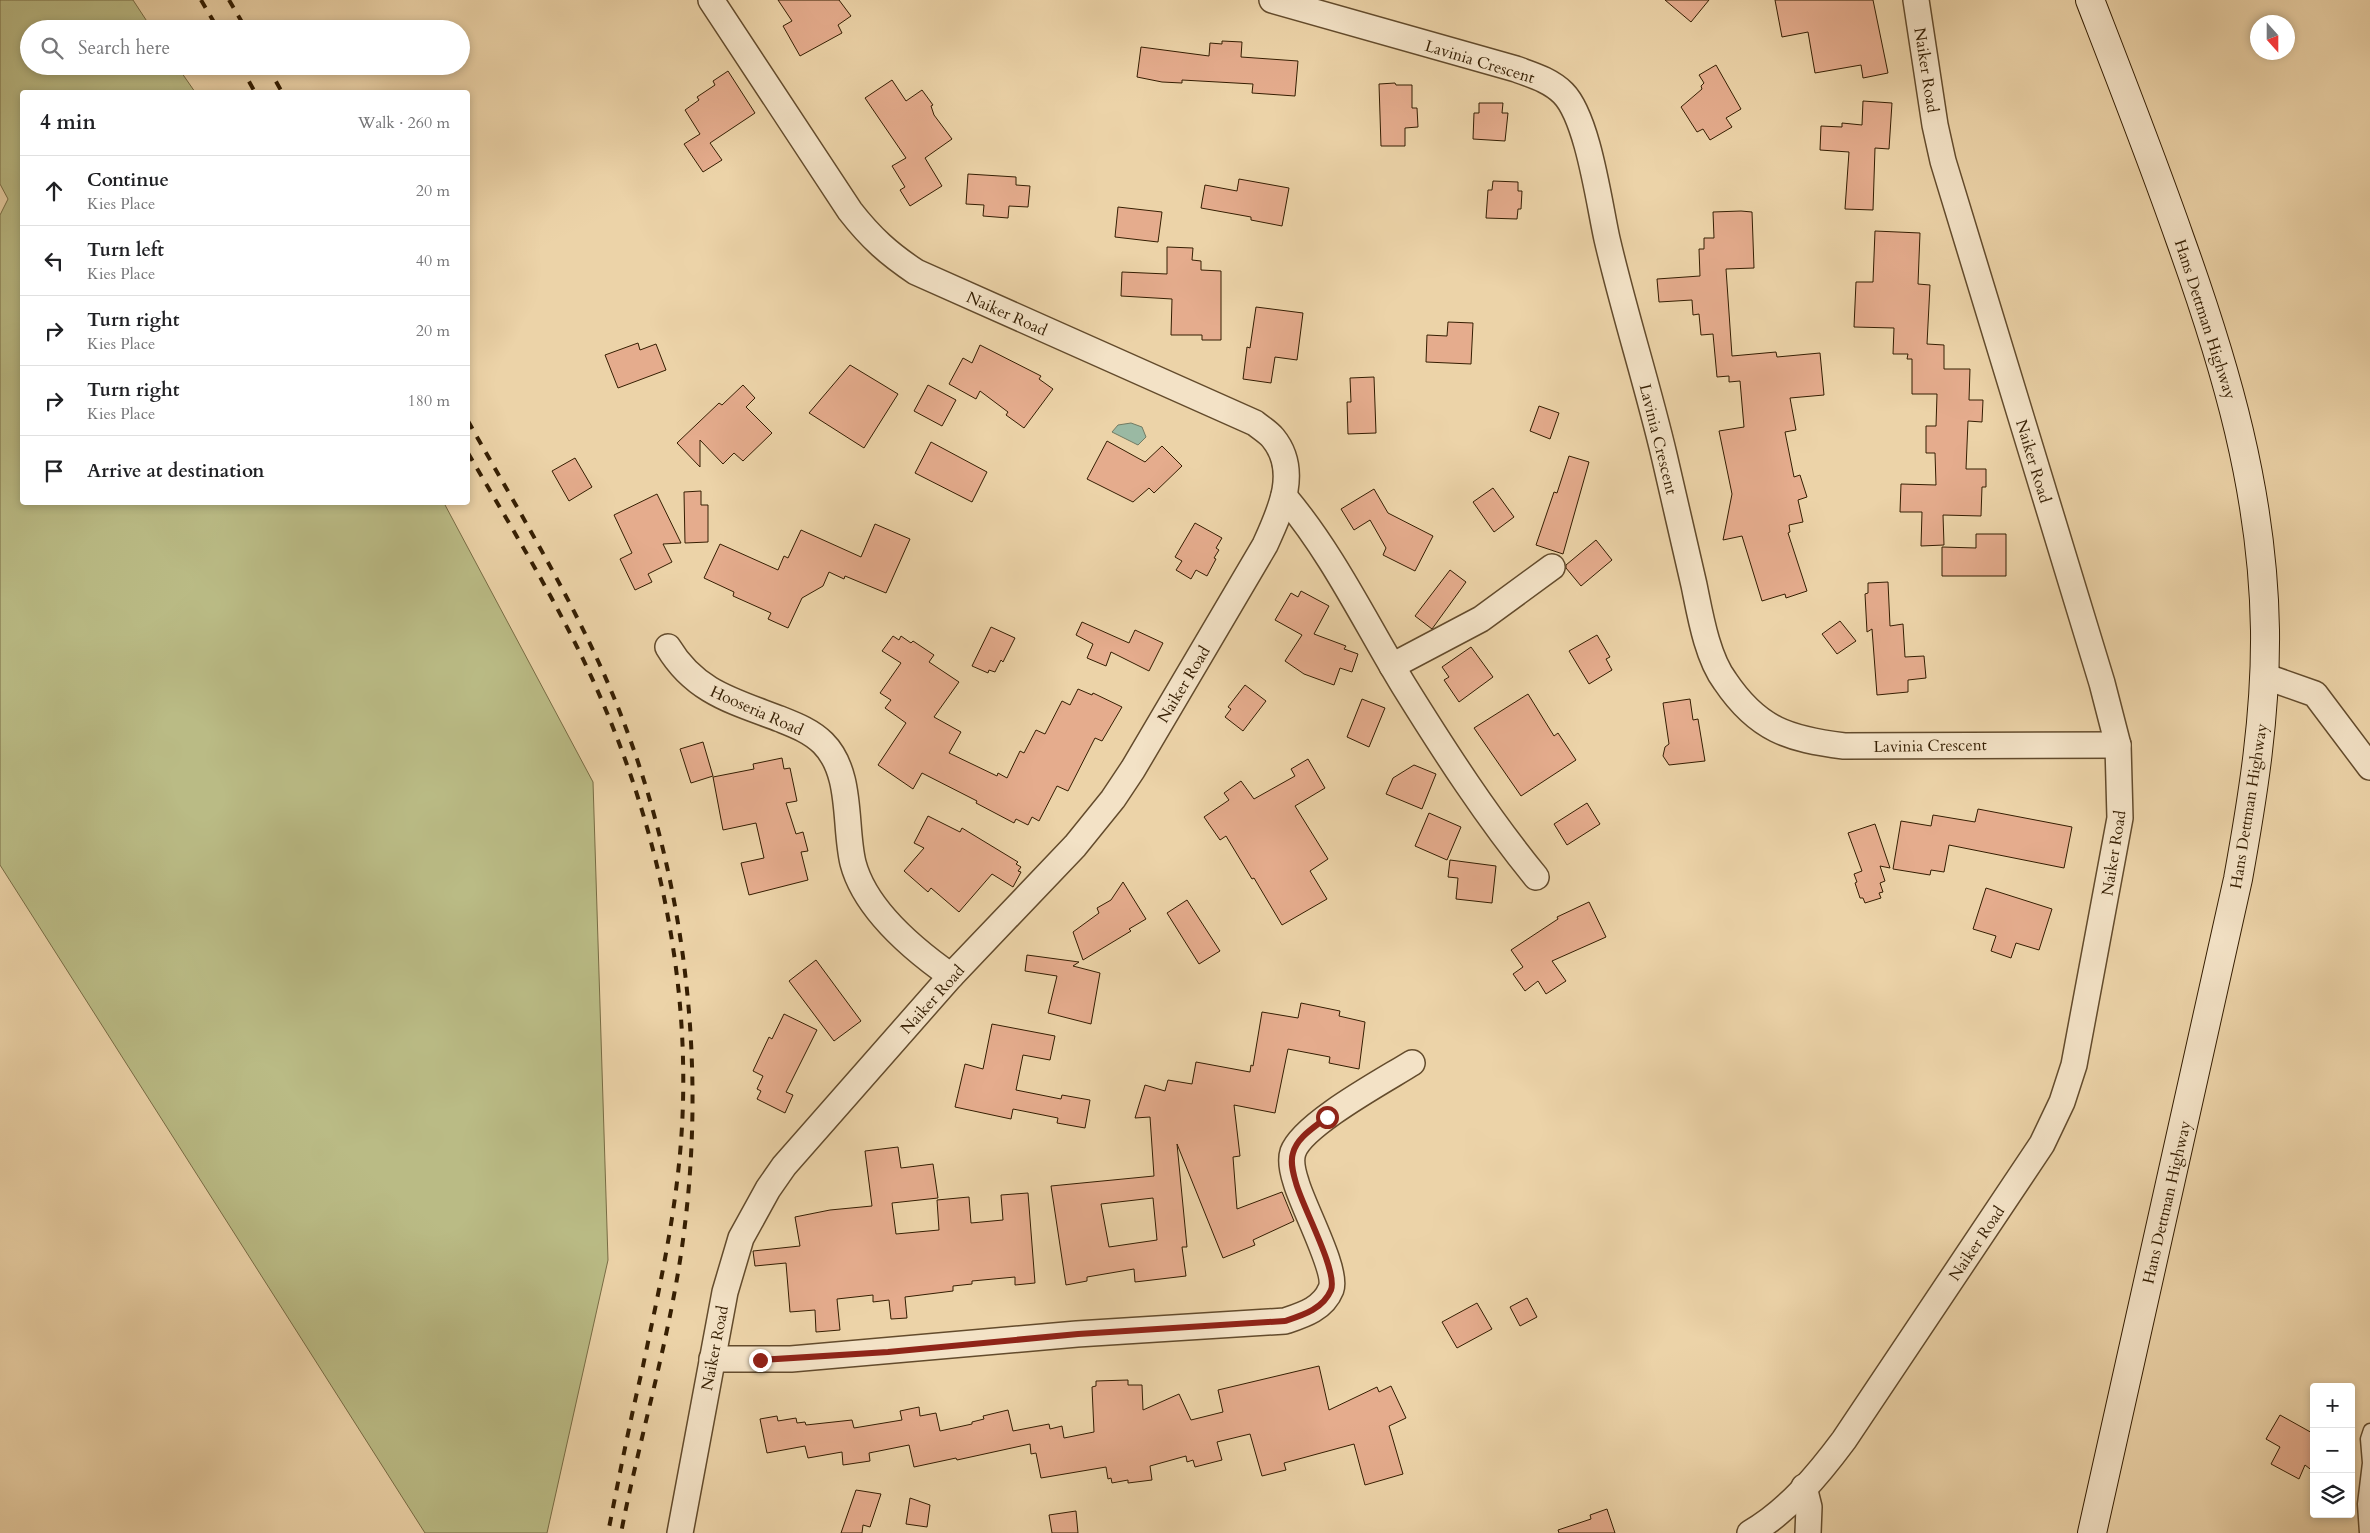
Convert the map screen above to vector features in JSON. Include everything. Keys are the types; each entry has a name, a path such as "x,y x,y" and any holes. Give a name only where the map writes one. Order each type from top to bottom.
{"street":[{"name":"Naiker Road","path":"680,1533 725,1292 741,1238 768,1189 784,1166 951,976 1075,846 1113,799 1133,769 1265,545 1281,509 1286,484 1285,464 1281,450 1272,436 1255,423 916,272 890,255 870,237 850,212 710,0"},
{"name":"Lavinia Crescent","path":"1272,0 1516,69 1547,81 1563,93 1581,128 1588,150 1608,240 1663,452 1701,620 1724,680 1752,712 1766,724 1784,734 1809,742 1844,746 2118,745"},
{"name":"Naiker Road","path":"1750,1533 1780,1512 1823,1468 1844,1440 1899,1355 2042,1144 2062,1102 2074,1065 2086,1010 2120,818 2118,745 2102,683 1943,161 1935,125 1916,0"},
{"name":"Hans Dettman Highway","path":"2090,0 2156,171 2214,332 2250,478 2260,556 2265,629 2263,711 2255,786 2238,879 2092,1533"},
{"path":"1284,496 1313,533 1392,666 1499,832 1536,877"},
{"path":"1392,666 1481,619 1552,567"},
{"name":"Hooseria Road","path":"668,647 678,664 691,678 707,688 730,700 802,728 823,743 834,760 843,784 848,810 851,851 857,875 871,899 895,928 919,953 951,976"},
{"path":"2264,676 2315,694 2370,767"},
{"path":"712,1359 791,1359 1078,1334 1285,1321 1306,1314 1321,1304 1331,1289 1332,1273 1299,1192 1292,1170 1293,1152 1302,1137 1327,1117 1412,1063"},
{"path":"1804,1487 1809,1507 1808,1533"}],"lane":[{"path":"2366,1533 2364,1504 2369,1463 2367,1439 2370,1430"}],"green space":[{"path":"0,0 133,0 146,20 20,20 20,75 183,75 194,90 20,90 20,505 445,505 593,782 608,1260 547,1533 425,1533 0,865 0,215 8,199 0,184"}],"shaded area":[{"path":"1131,423 1142,427 1146,437 1138,445 1112,432 1118,425"}],"building":[{"path":"778,0 839,0 851,16 838,25 842,33 800,56 783,26 792,21"},
{"path":"1665,0 1709,0 1691,22"},
{"path":"1775,0 1873,0 1888,73 1863,78 1861,65 1815,73 1808,32 1782,37"},
{"path":"1222,41 1242,42 1241,57 1298,61 1295,96 1252,93 1253,84 1182,80 1182,83 1162,82 1137,77 1141,47 1209,56 1210,43 1222,44"},
{"path":"1716,65 1741,109 1726,118 1732,127 1710,140 1703,129 1697,132 1681,107 1702,89 1701,86 1704,83 1699,75"},
{"path":"728,71 755,113 710,143 722,160 703,172 684,144 700,134 685,110 699,100 697,97 715,85 713,81"},
{"path":"892,80 906,101 922,90 933,105 931,106 934,115 952,139 925,158 942,186 910,206 900,190 905,187 892,166 906,158 865,98"},
{"path":"1395,83 1396,85 1412,85 1412,108 1417,108 1418,127 1405,128 1405,146 1381,146 1379,84"},
{"path":"1863,101 1892,103 1889,149 1875,148 1873,210 1845,209 1849,152 1820,150 1821,126 1842,127 1842,123 1862,125"},
{"path":"1479,103 1503,103 1502,113 1508,113 1505,141 1473,139 1474,113 1479,113"},
{"path":"968,174 1016,177 1016,185 1030,186 1028,207 1009,206 1008,218 983,216 984,205 966,204"},
{"path":"1239,179 1289,188 1282,226 1251,220 1251,217 1201,208 1205,185 1237,191"},
{"path":"1493,181 1518,182 1518,191 1522,191 1521,209 1518,209 1517,219 1486,218 1488,190 1492,190"},
{"path":"1118,207 1162,212 1158,242 1115,237"},
{"path":"1713,212 1752,212 1754,268 1726,269 1732,356 1776,352 1777,357 1820,353 1824,395 1790,398 1796,430 1785,432 1794,477 1800,475 1807,497 1798,500 1803,522 1789,525 1790,532 1788,533 1807,591 1786,598 1785,594 1762,601 1742,536 1723,540 1732,494 1719,431 1744,427 1740,381 1729,382 1729,376 1717,377 1713,334 1701,335 1699,314 1693,315 1692,300 1659,302 1657,279 1700,276 1699,249 1704,249 1704,238 1714,238"},
{"path":"1875,231 1920,233 1918,284 1930,285 1927,344 1944,345 1944,369 1970,369 1969,400 1983,400 1982,422 1968,421 1966,469 1986,469 1986,487 1982,487 1981,516 1943,515 1944,545 1921,546 1922,512 1900,512 1901,484 1936,485 1935,453 1926,453 1926,426 1936,426 1937,394 1912,394 1912,359 1907,359 1908,354 1893,354 1894,328 1854,327 1856,282 1873,282"},
{"path":"1167,247 1193,248 1192,260 1201,261 1201,270 1221,271 1221,340 1202,340 1202,335 1171,335 1172,299 1121,296 1122,272 1167,274"},
{"path":"1256,307 1303,313 1297,360 1275,357 1271,383 1243,379 1247,347 1250,348"},
{"path":"1448,322 1473,323 1471,364 1426,362 1427,335 1447,336"},
{"path":"638,343 640,350 656,344 666,370 618,388 605,355"},
{"path":"980,345 1041,376 1039,379 1053,389 1024,428 1006,415 1008,412 980,391 976,399 949,384 963,358 972,363"},
{"path":"850,365 898,394 864,448 809,413"},
{"path":"1374,377 1376,433 1348,434 1347,402 1351,402 1350,378"},
{"path":"743,385 755,398 746,407 772,433 743,461 734,453 723,464 700,440 700,467 677,443 719,403 722,405"},
{"path":"928,385 956,400 942,426 914,411"},
{"path":"1539,406 1559,413 1550,439 1530,431"},
{"path":"1107,441 1145,462 1162,446 1182,466 1154,493 1149,488 1133,502 1087,479"},
{"path":"931,442 987,472 972,502 915,473"},
{"path":"1569,456 1589,462 1563,554 1536,545 1554,492 1557,493"},
{"path":"575,458 592,487 569,501 552,471"},
{"path":"1493,488 1514,517 1494,532 1473,502"},
{"path":"1374,489 1388,513 1433,536 1415,571 1383,555 1386,548 1370,520 1354,530 1341,509"},
{"path":"701,491 701,505 708,505 708,542 685,543 684,492"},
{"path":"657,494 681,543 663,544 672,562 648,574 652,582 635,590 620,559 632,553 614,515"},
{"path":"1195,523 1222,538 1216,548 1219,550 1214,558 1216,559 1207,576 1196,570 1191,579 1176,570 1182,561 1175,557"},
{"path":"875,524 910,539 886,593 845,576 844,579 829,572 823,586 802,598 788,628 768,619 771,613 733,596 734,592 704,578 720,544 778,570 784,556 788,558 801,530 861,557"},
{"path":"1976,534 2006,534 2006,576 1942,576 1942,547 1976,548"},
{"path":"1596,540 1612,560 1581,586 1566,568 1566,565"},
{"path":"1450,570 1466,582 1432,629 1415,616"},
{"path":"1888,582 1890,626 1903,624 1905,657 1924,656 1926,678 1908,680 1908,692 1877,695 1872,629 1867,632 1865,594 1868,593 1868,583"},
{"path":"1301,591 1329,606 1314,634 1346,646 1344,649 1358,654 1352,672 1340,668 1334,685 1304,674 1285,661 1302,635 1275,620 1291,593 1298,597"},
{"path":"1840,621 1856,641 1837,654 1822,634"},
{"path":"1082,622 1129,643 1135,630 1163,643 1149,671 1111,652 1106,666 1087,658 1093,644 1076,635"},
{"path":"991,627 1015,638 1003,662 1001,660 995,672 989,670 988,673 972,666"},
{"path":"1597,635 1610,657 1606,659 1612,670 1589,684 1569,651"},
{"path":"893,636 899,640 901,636 911,643 913,641 934,655 929,662 959,682 934,717 961,732 949,753 997,776 998,773 1007,778 1020,751 1024,753 1036,730 1045,734 1062,701 1070,705 1078,689 1092,695 1093,693 1122,707 1102,741 1095,738 1068,791 1057,786 1039,821 1032,817 1028,825 1016,819 1014,823 976,803 977,801 922,773 913,789 878,765 906,723 885,708 891,700 880,693 901,663 882,651"},
{"path":"1471,647 1493,677 1459,702 1444,680 1449,677 1442,667"},
{"path":"1245,685 1266,701 1243,731 1225,717 1231,709 1228,707"},
{"path":"1528,694 1554,736 1558,733 1576,760 1521,796 1474,728"},
{"path":"1362,699 1385,708 1369,747 1347,737"},
{"path":"1690,699 1693,720 1698,719 1705,761 1669,765 1663,756 1665,747 1669,744 1663,703"},
{"path":"703,742 713,776 691,783 680,749"},
{"path":"782,758 784,769 790,768 797,801 786,803 796,834 803,832 808,851 801,852 808,880 749,895 741,863 764,858 756,823 723,830 713,777 754,769 753,764"},
{"path":"1308,759 1325,788 1295,806 1328,859 1310,871 1327,899 1282,925 1226,836 1220,840 1204,817 1229,800 1224,793 1241,781 1254,799 1295,776 1291,769"},
{"path":"1414,765 1436,774 1422,809 1386,794 1393,778"},
{"path":"1587,803 1600,824 1567,845 1554,824"},
{"path":"1978,809 2072,827 2064,868 1949,845 1944,872 1931,870 1930,875 1893,869 1901,821 1931,826 1933,815 1975,822"},
{"path":"1429,813 1461,827 1447,860 1415,846"},
{"path":"928,816 960,832 962,828 1018,862 1016,864 1021,867 1018,871 1021,872 1013,887 992,874 959,912 931,888 928,892 904,871 924,848 914,843"},
{"path":"1875,824 1890,868 1880,866 1885,881 1880,883 1883,892 1879,893 1881,898 1865,903 1863,898 1860,898 1855,883 1857,882 1854,874 1862,871 1848,833"},
{"path":"1450,860 1496,866 1492,903 1456,899 1458,878 1448,877"},
{"path":"1123,882 1146,919 1129,929 1131,931 1083,960 1073,932 1099,913 1097,908 1111,900"},
{"path":"1986,888 2052,909 2039,950 2016,943 2011,958 1991,951 1996,936 1973,929"},
{"path":"1187,900 1220,951 1199,964 1167,913"},
{"path":"1589,902 1606,937 1552,961 1566,981 1546,994 1538,981 1525,991 1513,974 1523,967 1511,950 1558,919 1557,917"},
{"path":"1027,955 1079,962 1073,966 1100,973 1091,1024 1048,1013 1057,976 1025,971"},
{"path":"816,960 861,1021 834,1041 789,981"},
{"path":"1301,1003 1340,1011 1339,1016 1365,1022 1359,1069 1329,1063 1330,1057 1288,1049 1275,1113 1234,1105 1240,1156 1233,1157 1237,1209 1282,1192 1294,1221 1253,1240 1255,1245 1223,1258 1177,1144 1187,1247 1182,1247 1186,1276 1135,1282 1134,1269 1087,1277 1087,1281 1066,1285 1051,1186 1154,1176 1150,1117 1135,1118 1145,1085 1165,1091 1168,1080 1192,1084 1196,1062 1250,1072 1251,1065 1253,1066 1262,1012 1298,1018","holes":["1153,1198 1157,1240 1109,1247 1101,1204"]},
{"path":"784,1014 817,1030 786,1092 793,1095 785,1113 757,1099 761,1091 757,1089 763,1076 753,1071 769,1037 772,1039"},
{"path":"992,1024 1055,1036 1050,1060 1023,1055 1016,1090 1061,1099 1062,1095 1090,1100 1085,1128 1057,1123 1058,1118 1013,1109 1011,1119 955,1107 965,1064 983,1069"},
{"path":"898,1147 901,1168 933,1164 938,1198 892,1203 896,1234 939,1230 937,1200 969,1197 971,1223 1003,1220 1001,1195 1028,1193 1035,1283 1015,1285 1015,1277 972,1281 972,1284 953,1286 953,1291 905,1297 907,1318 891,1319 889,1300 873,1302 873,1295 837,1299 840,1330 816,1332 815,1310 790,1312 786,1263 755,1266 753,1251 800,1246 795,1217 830,1210 872,1206 865,1151"},
{"path":"1527,1298 1537,1317 1520,1326 1510,1307"},
{"path":"1477,1303 1492,1329 1457,1348 1442,1322"},
{"path":"1319,1366 1329,1410 1377,1387 1379,1392 1391,1386 1406,1418 1389,1426 1403,1474 1365,1485 1354,1444 1284,1463 1286,1470 1262,1476 1250,1434 1217,1442 1222,1460 1195,1467 1193,1460 1187,1462 1186,1456 1150,1466 1152,1480 1128,1483 1128,1480 1112,1483 1111,1478 1108,1479 1106,1467 1041,1478 1036,1453 1031,1454 1030,1444 914,1467 909,1445 869,1453 870,1461 843,1465 842,1452 808,1458 805,1446 767,1453 760,1419 777,1416 778,1421 796,1418 797,1423 805,1422 806,1425 852,1420 854,1428 902,1420 900,1411 919,1407 920,1416 936,1413 940,1431 972,1424 972,1422 984,1419 983,1416 1008,1410 1013,1431 1049,1424 1050,1429 1062,1426 1064,1438 1094,1432 1092,1387 1096,1386 1096,1381 1128,1380 1128,1385 1142,1385 1143,1410 1179,1394 1191,1420 1223,1412 1218,1390"},
{"path":"2280,1415 2310,1432 2310,1469 2305,1465 2299,1479 2271,1464 2280,1447 2266,1439"},
{"path":"856,1490 881,1494 870,1527 863,1525 862,1533 841,1533"},
{"path":"910,1498 930,1505 927,1527 906,1524"},
{"path":"1607,1509 1615,1533 1559,1533 1558,1530 1591,1519 1590,1515"},
{"path":"1076,1511 1078,1533 1052,1533 1049,1515"}],"railway":[{"path":"201,0 213,20"},
{"path":"229,0 241,20"},
{"path":"245,75 254,90"},
{"path":"272,75 281,90"},
{"path":"470,425 569,601 599,663 626,729 649,797 667,867 680,937 689,1009 692,1081 691,1153 685,1224 673,1302 621,1533"},
{"path":"470,456 555,605 582,657 608,716 631,777 650,840 665,904 676,968 682,1034 683,1099 676,1190 659,1291 608,1533"}],"route":[{"path":"760,1360 888,1352 1078,1334 1285,1321 1306,1314 1321,1304 1331,1289 1332,1273 1299,1192 1292,1170 1293,1152 1302,1137 1327,1117"}]}
